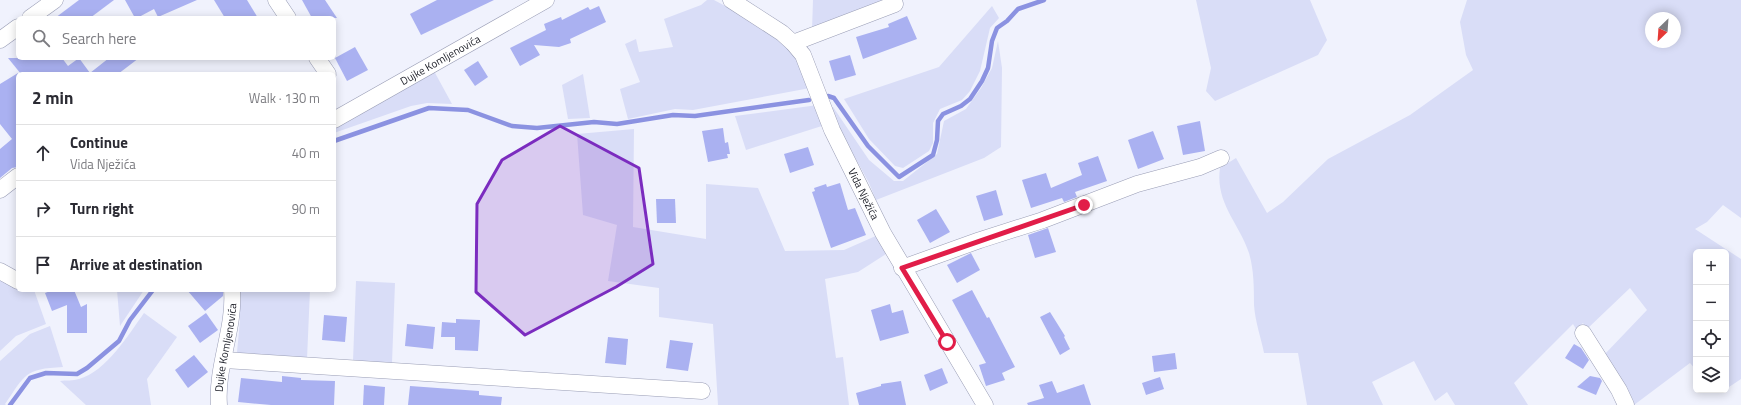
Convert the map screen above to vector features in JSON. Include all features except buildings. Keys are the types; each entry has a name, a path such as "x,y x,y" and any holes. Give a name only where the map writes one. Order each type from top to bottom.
{"street":[{"path":"33,16 55,0"},
{"path":"276,0 287,16"},
{"name":"Dujke Komljenovića","path":"336,119 546,0"},
{"name":"Vida Nježića","path":"731,0 782,33 803,55 820,103 883,233 902,268 985,405"},
{"path":"793,43 895,4"},
{"path":"0,40 16,28"},
{"path":"318,60 327,72"},
{"path":"902,268 980,240 1043,220 1136,184 1200,167 1221,158"},
{"path":"0,190 16,178"},
{"path":"0,271 16,280"},
{"name":"Dujke Komljenovića","path":"219,405 219,388 230,329 232,292"},
{"path":"1583,333 1619,390 1626,405"},
{"path":"224,360 702,391"}],"highlighted area":[{"path":"560,126 639,168 653,264 616,287 525,335 476,292 477,204 502,160"}],"shaded area":[{"path":"707,0 714,0 763,27 774,35 793,54 802,69 810,88 693,110 675,109 628,119 620,89 640,82 625,44 636,39 639,52 673,47 664,19 701,5"},
{"path":"813,0 884,0 812,30"},
{"path":"1196,0 1310,0 1327,40 1318,55 1215,101 1206,91 1211,68"},
{"path":"1467,0 1741,0 1741,218 1723,205 1707,222 1695,229 1726,249 1693,249 1693,366 1690,363 1634,405 1630,405 1604,355 1647,310 1630,288 1587,329 1583,323 1576,329 1573,324 1514,383 1528,405 1455,405 1447,392 1435,401 1414,361 1372,382 1383,405 1307,405 1298,353 1264,353 1254,305 1251,259 1245,242 1224,202 1219,180 1220,168 1236,158 1267,213 1283,202 1328,159 1410,115 1473,70 1466,55 1460,22"},
{"path":"992,6 999,18 990,28 980,71 970,91 962,100 940,109 933,123 933,143 929,151 903,168 895,166 869,139 844,99 939,67"},
{"path":"998,41 1002,68 1001,147 984,158 876,200 869,183 828,108 833,107 869,160 894,181 903,181 937,154 944,121 966,109 981,88 992,68"},
{"path":"434,71 452,104 427,103 411,106 336,132 336,125"},
{"path":"583,74 590,118 568,119 562,85"},
{"path":"818,105 825,125 746,150 735,116"},
{"path":"634,129 633,227 706,239 706,184 758,188 785,251 844,250 878,235 886,254 858,272 825,279 836,358 843,357 849,405 718,405 713,324 659,317 659,288 608,281 617,225 583,215 577,134"},
{"path":"1729,251 1741,259 1741,379 1729,387"},
{"path":"0,280 16,287 16,292 35,292 46,324 16,336 0,351"},
{"path":"356,281 395,283 392,363 353,361"},
{"path":"117,292 143,292 120,326"},
{"path":"238,292 310,292 307,359 240,355 237,352 240,321"},
{"path":"144,313 177,337 147,379 151,405 86,405 60,381 79,379 98,369 116,351"},
{"path":"50,326 63,367 40,369 27,375 17,386 5,404 6,405 0,405 0,361 30,334"}],"waterway":[{"path":"828,96 834,98 868,146 899,177 933,155 937,140 938,121 943,114 961,106 970,99 982,81 988,68 992,41 997,28 1007,21 1018,9 1044,0"},
{"path":"336,140 429,108 468,110 512,126 537,128 594,122 617,124 673,115 695,116 809,100"},
{"path":"10,405 30,378 46,373 77,374 87,368 119,341 130,320 151,292"}],"route":[{"path":"947,342 902,268 1084,205"}]}
